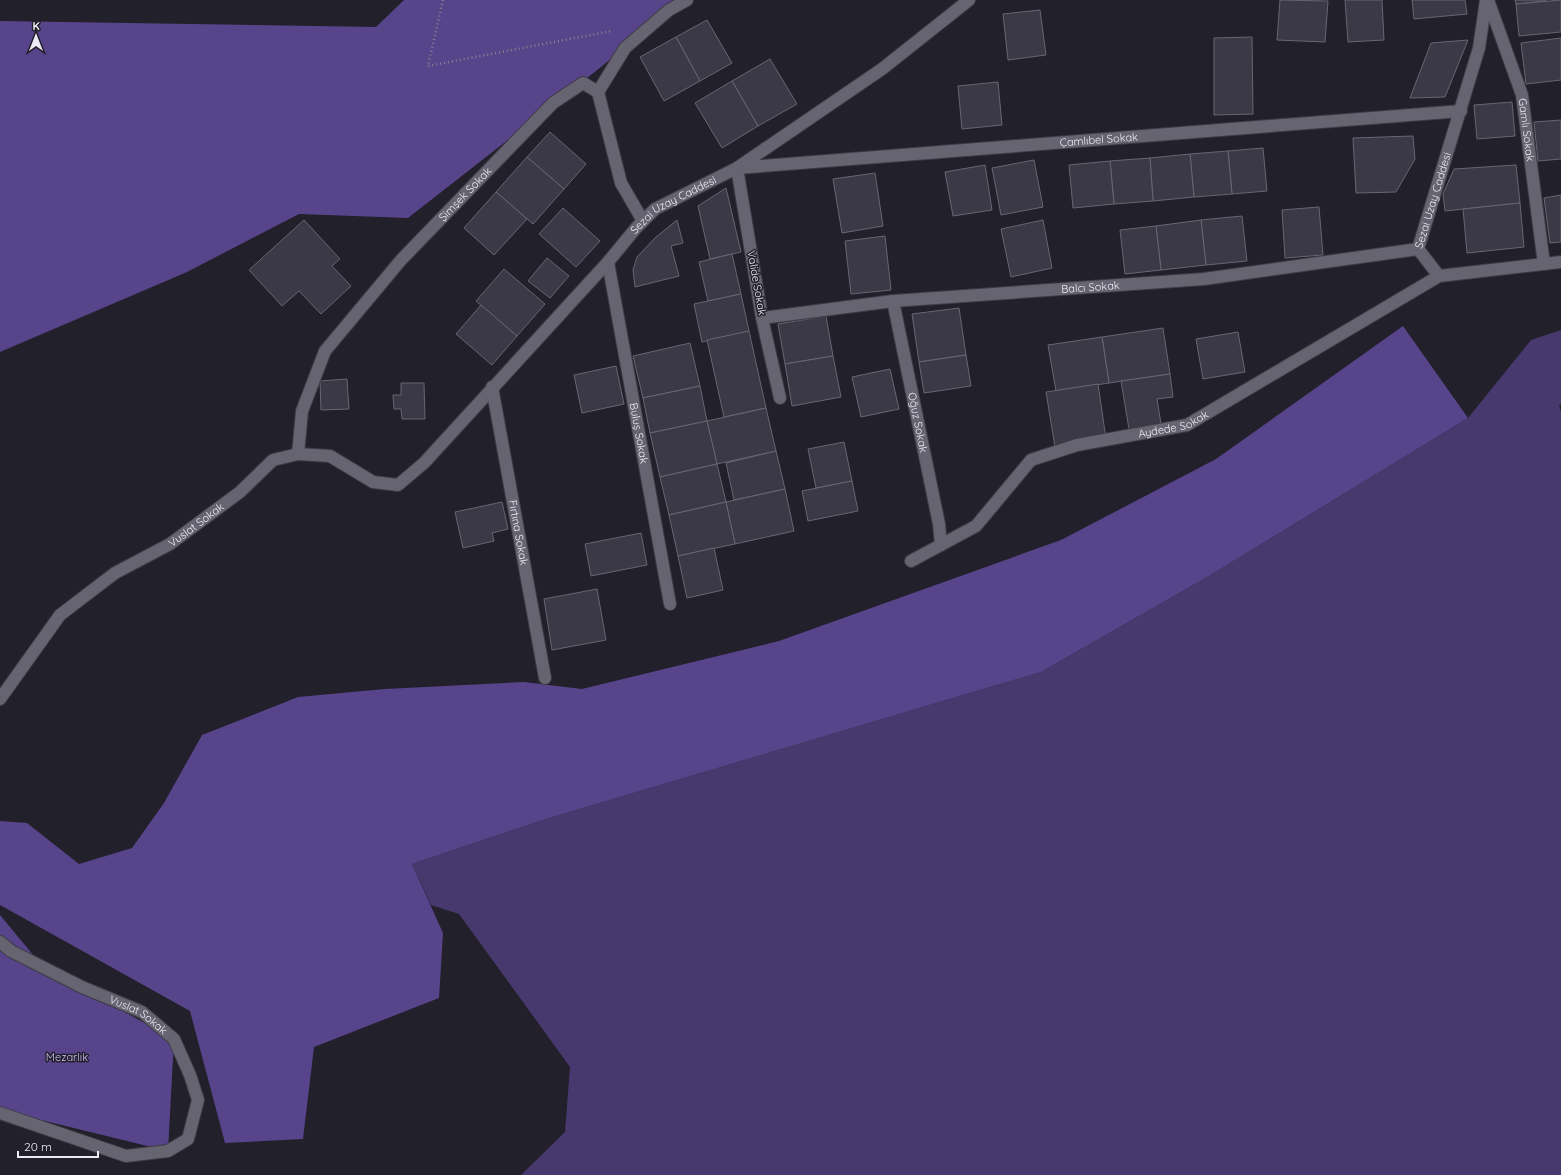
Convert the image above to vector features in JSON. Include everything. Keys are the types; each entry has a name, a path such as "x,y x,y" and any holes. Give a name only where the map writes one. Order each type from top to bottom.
{"street":[{"path":"643,221 622,183 598,92 624,48 669,10 688,0"},
{"name":"Sezai Uzay Caddesi","path":"424,463 608,262 654,209 737,168 882,69 969,0"},
{"name":"Sezai Uzay Caddesi","path":"1439,276 1418,249 1479,48 1487,0"},
{"name":"Gamlı Sokak","path":"1487,0 1522,95 1544,264"},
{"name":"Şimşek Sokak","path":"298,454 302,411 325,351 401,260 553,103 583,83 598,92"},
{"name":"Çamlıbel Sokak","path":"737,168 1461,111"},
{"name":"Valide Sokak","path":"737,168 762,318 780,398"},
{"name":"Balcı Sokak","path":"762,318 893,301 1204,279 1418,249"},
{"name":"Buluş Sokak","path":"608,262 670,604"},
{"path":"1439,276 1561,262"},
{"name":"Aydede Sokak","path":"911,561 976,526 1031,460 1077,445 1187,425 1439,276"},
{"name":"Oğuz Sokak","path":"893,301 937,517 941,545"},
{"name":"Fırtına Sokak","path":"492,387 545,678"},
{"name":"Vuslat Sokak","path":"0,699 60,615 115,573 170,544 240,492 273,460 298,454 330,456 374,482 398,485 424,463"},
{"name":"Vuslat Sokak","path":"0,942 11,951 82,987 142,1012 174,1039 190,1075 198,1100 188,1139 168,1151 126,1156 0,1113"}],"path":[{"path":"442,0 428,66 614,30"}],"shaded area":[{"path":"1561,330 1561,404 1559,405 1561,412 1561,1175 521,1175 565,1132 570,1067 459,914 431,905 412,864 546,819 1041,672 1209,576 1468,418 1531,340"}],"green space":[{"path":"404,0 687,0 669,10 601,67 408,218 299,214 187,272 0,352 0,21 376,27"},
{"path":"1403,326 1468,418 1209,576 1041,672 546,819 412,864 443,933 439,998 314,1047 303,1139 225,1143 190,1011 0,905 0,821 27,823 79,864 132,848 164,803 202,735 298,697 385,689 524,682 582,689 779,641 1061,540 1216,459"},
{"name":"Mezarlık","path":"0,915 44,968 174,1039 168,1151 0,1110"}],"building":[{"path":"1280,0 1328,1 1325,42 1277,40"},
{"path":"1345,0 1382,0 1384,40 1348,42"},
{"path":"1412,0 1465,0 1467,14 1414,19"},
{"path":"1515,0 1546,0 1546,1 1516,4"},
{"path":"1561,0 1561,32 1519,36 1516,4"},
{"path":"1040,10 1046,55 1008,60 1003,14"},
{"path":"707,20 732,63 700,81 676,37"},
{"path":"676,37 700,81 664,101 640,57"},
{"path":"1252,37 1253,114 1214,115 1214,38"},
{"path":"1561,38 1561,80 1526,84 1521,43"},
{"path":"1468,40 1445,97 1410,98 1431,43"},
{"path":"770,59 797,104 758,126 732,81"},
{"path":"732,81 758,126 722,148 695,103"},
{"path":"998,82 1002,125 962,129 958,86"},
{"path":"1512,102 1515,136 1477,139 1474,105"},
{"path":"1561,120 1561,159 1538,161 1534,122"},
{"path":"550,132 586,164 564,189 527,157"},
{"path":"1413,136 1415,159 1396,192 1356,193 1353,138"},
{"path":"1263,148 1267,191 1232,194 1228,151"},
{"path":"1228,151 1232,194 1194,197 1190,154"},
{"path":"1190,154 1194,197 1153,201 1150,158"},
{"path":"527,157 564,189 533,224 496,192"},
{"path":"1150,158 1153,201 1114,204 1110,161"},
{"path":"1034,160 1043,207 1001,215 992,168"},
{"path":"1110,161 1114,204 1073,208 1069,165"},
{"path":"985,165 992,210 953,216 945,172"},
{"path":"1516,165 1520,203 1445,211 1443,194 1454,169"},
{"path":"875,173 883,226 842,233 833,179"},
{"path":"726,188 741,252 710,259 698,206"},
{"path":"496,192 527,219 494,255 464,228"},
{"path":"1561,195 1561,242 1550,243 1544,198"},
{"path":"1520,203 1524,247 1467,253 1463,209"},
{"path":"1319,207 1323,255 1285,258 1282,210"},
{"path":"563,208 600,241 576,267 539,234"},
{"path":"1242,216 1247,261 1206,265 1201,220"},
{"path":"304,220 340,259 332,266 351,286 321,314 299,291 282,306 249,270"},
{"path":"677,220 683,243 671,246 679,276 635,287 633,270 637,257 655,238"},
{"path":"1043,220 1052,268 1011,277 1001,229"},
{"path":"1201,220 1206,265 1161,270 1156,226"},
{"path":"1156,226 1161,270 1125,274 1120,230"},
{"path":"885,236 891,290 851,294 845,241"},
{"path":"732,254 741,294 708,301 699,262"},
{"path":"547,258 569,276 550,298 528,281"},
{"path":"504,269 545,304 517,336 476,301"},
{"path":"741,294 749,331 702,342 694,304"},
{"path":"481,305 517,336 492,365 456,334"},
{"path":"959,308 966,355 919,362 912,314"},
{"path":"826,316 833,356 785,364 778,324"},
{"path":"1163,328 1170,374 1109,383 1102,337"},
{"path":"749,331 766,408 724,417 707,340"},
{"path":"1238,332 1245,372 1203,379 1196,339"},
{"path":"1102,337 1109,383 1056,391 1048,345"},
{"path":"690,343 700,386 643,398 633,356"},
{"path":"966,355 971,386 924,393 919,362"},
{"path":"833,356 841,397 792,406 785,364"},
{"path":"616,366 624,404 582,413 574,375"},
{"path":"890,369 899,409 861,417 852,377"},
{"path":"1170,374 1173,397 1157,399 1161,424 1129,429 1121,381"},
{"path":"347,379 349,409 321,410 320,381"},
{"path":"401,383 424,383 425,419 402,419 401,409 394,409 393,395 401,395"},
{"path":"1098,384 1106,439 1055,447 1046,392"},
{"path":"700,386 707,421 650,433 643,398"},
{"path":"766,408 776,451 717,464 707,421"},
{"path":"707,421 717,464 660,477 650,433"},
{"path":"844,442 852,481 816,488 808,449"},
{"path":"776,451 785,489 734,500 726,463"},
{"path":"717,464 726,502 669,515 660,477"},
{"path":"852,481 858,511 808,521 802,491"},
{"path":"785,489 794,531 735,544 726,502"},
{"path":"502,502 508,529 492,533 494,541 463,548 455,512"},
{"path":"726,502 735,544 678,556 669,515"},
{"path":"641,533 647,565 591,576 585,544"},
{"path":"714,548 723,590 687,598 678,556"},
{"path":"597,589 606,640 552,650 544,599"}]}
